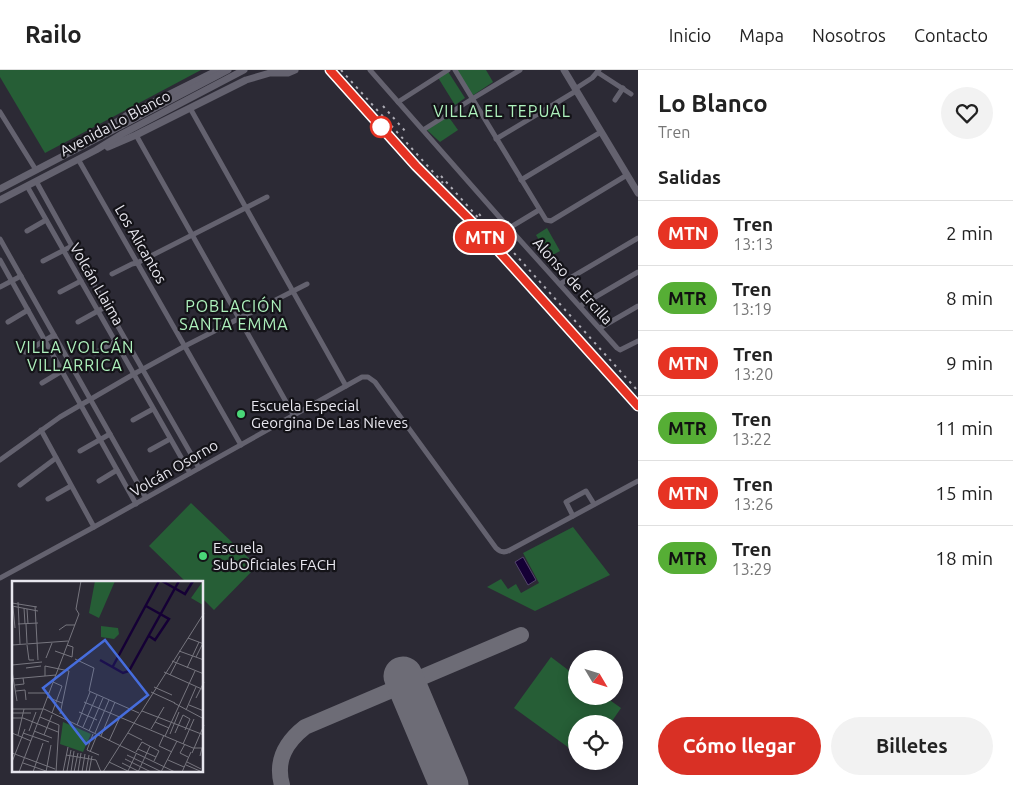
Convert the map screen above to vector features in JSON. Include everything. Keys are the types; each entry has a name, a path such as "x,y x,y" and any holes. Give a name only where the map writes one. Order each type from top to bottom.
{"main road":[{"path":"91,141 126,116 218,70"},
{"name":"Avenida Lo Blanco","path":"3,198 96,150 228,70"},
{"name":"Avenida Lo Blanco","path":"0,188 91,141 244,70"},
{"path":"96,150 136,135 254,76 270,73 288,73 295,70"},
{"path":"564,70 638,193"}],"street":[{"name":"Alonso de Ercilla","path":"371,70 509,228 620,350 638,341"},
{"path":"398,102 448,70"},
{"path":"455,70 539,210 548,221 551,221 627,175"},
{"path":"423,130 520,70"},
{"path":"496,139 576,90 598,71 632,94"},
{"path":"615,100 623,88"},
{"path":"190,108 346,386"},
{"path":"0,112 36,170"},
{"path":"521,180 601,132"},
{"path":"136,135 294,416"},
{"name":"Los Alicantos","path":"78,159 241,445"},
{"name":"Volcán Llaima","path":"36,181 199,468"},
{"name":"Volcán Llaima","path":"27,186 190,473"},
{"path":"0,188 3,198"},
{"path":"112,274 267,197"},
{"path":"509,228 539,210"},
{"path":"27,231 46,220"},
{"path":"560,284 638,238"},
{"path":"0,239 146,498"},
{"path":"43,262 72,246"},
{"path":"0,260 136,504"},
{"path":"580,306 638,272"},
{"path":"0,288 21,276"},
{"path":"60,292 81,281"},
{"path":"1,457 60,417 134,374 307,284"},
{"path":"78,322 107,306"},
{"path":"600,328 638,306"},
{"path":"8,322 28,310"},
{"path":"25,352 54,335"},
{"path":"95,353 115,342"},
{"path":"42,382 62,371"},
{"name":"Volcán Osorno","path":"0,578 294,416 359,378 368,378 375,382 499,551 508,551 573,516"},
{"path":"133,420 153,408"},
{"path":"41,430 55,460 94,527"},
{"path":"80,451 110,434"},
{"path":"150,450 170,439"},
{"path":"20,485 55,460"},
{"path":"99,481 117,470"},
{"path":"594,504 586,491 566,502 573,516 638,481"},
{"path":"48,499 70,487"}],"green space":[{"path":"0,70 201,70 45,153 0,77"},
{"path":"447,70 465,98 455,105 437,76"},
{"path":"456,70 486,70 493,82 472,96"},
{"path":"448,116 458,130 440,142 427,130"},
{"path":"547,228 560,251 549,257 536,235"},
{"name":"Escuela SubOficiales FACH","path":"191,503 257,566 214,610 204,600 204,581 185,581 149,546"},
{"path":"573,527 610,575 535,611 487,587 501,579 508,589 516,584 521,593 539,583 523,553"},
{"path":"551,657 568,670 568,705 617,705 621,708 616,715 568,715 568,747 514,708"}],"shaded area":[{"path":"523,557 536,580 528,585 515,562"}],"taxiway":[{"path":"282,785 280,768 284,752 292,739 305,727 521,635"}],"runway":[{"path":"403,676 449,785"}],"railway":[{"path":"330,70 417,166 475,225 638,406"},
{"path":"341,70 443,183"},
{"path":"383,106 406,132"},
{"path":"441,176 481,221"},
{"path":"479,214 638,391"}],"train":[{"name":"MTN","path":"330,70 416,166 475,225 638,406"}],"place":[{"name":"Escuela Especial Georgina De Las Nieves","path":"241,414"},
{"name":"Escuela SubOficiales FACH","path":"203,556"}],"district":[{"name":"VILLA EL TEPUAL","path":"502,111"},
{"name":"POBLACIÓN SANTA EMMA","path":"234,315"},
{"name":"VILLA VOLCÁN VILLARRICA","path":"75,356"}]}
